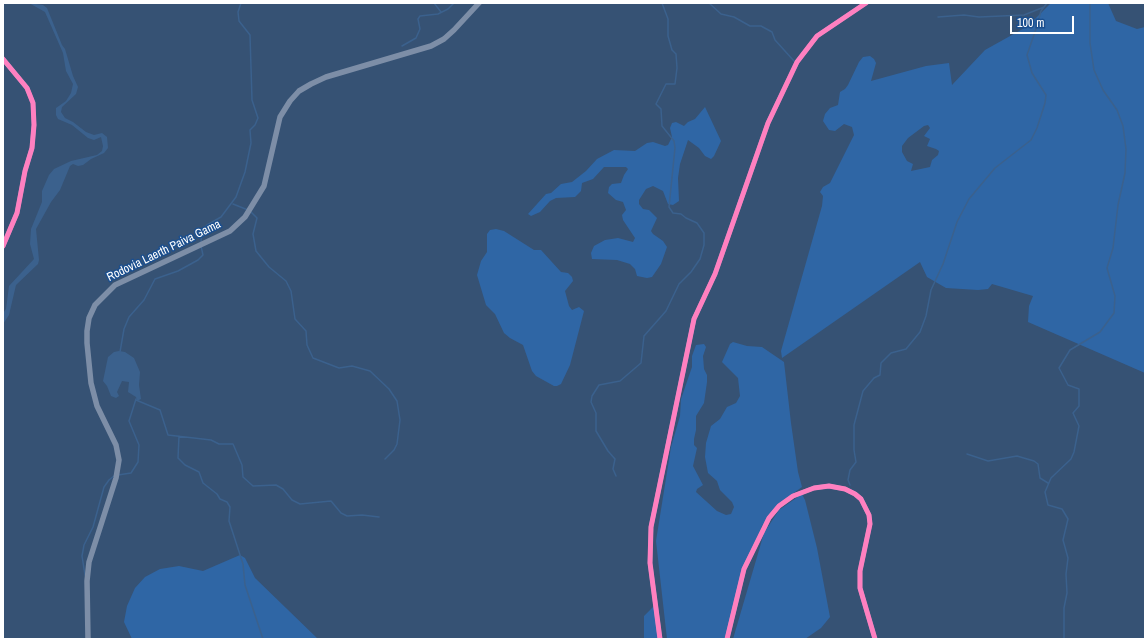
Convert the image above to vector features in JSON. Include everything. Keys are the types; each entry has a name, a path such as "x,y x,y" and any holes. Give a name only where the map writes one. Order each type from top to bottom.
{"main road":[{"name":"Rodovia Laerth Paiva Gama","path":"88,639 87,581 89,562 116,478 119,460 116,445 96,406 91,383 87,331 89,318 95,305 115,286 230,231 245,217 264,186 280,117 290,101 299,91 326,77 430,46 444,39 479,3"}],"street":[{"path":"660,639 650,563 651,527 694,319 715,274 768,123 797,62 817,36 866,3"},
{"path":"3,59 23,81 29,92 33,103 34,125 32,148 25,171 17,214 3,246"},
{"path":"727,639 744,569 769,518 779,506 793,496 814,488 829,486 845,489 861,499 869,515 870,524 860,571 860,588 876,639"}],"shaded area":[{"path":"29,3 43,5 47,8 65,49 78,87 76,94 62,107 61,112 65,118 86,132 94,135 102,133 107,137 108,148 104,153 91,159 83,165 78,166 73,164 70,166 60,190 51,202 36,229 39,260 38,264 16,285 9,315 3,324 3,313 6,309 9,286 34,259 30,244 31,229 42,202 42,191 49,175 54,169 71,161 97,155 102,151 103,146 101,137 94,140 88,138 72,125 58,119 56,115 56,108 66,101 71,93 73,84 66,71 63,53 45,12"},
{"path":"1051,3 1108,3 1116,21 1137,29 1145,27 1145,373 1028,322 1029,306 1033,296 992,284 988,289 978,290 946,288 927,277 920,262 782,358 781,351 822,206 823,196 820,192 823,187 830,183 854,135 852,127 844,124 835,131 829,130 823,121 825,114 830,108 838,105 840,92 848,85 859,62 863,57 870,56 874,59 876,63 871,81 926,66 949,63 952,85 985,50 1028,26","holes":["928,125 930,128 924,136 930,139 927,146 939,151 938,155 932,160 930,167 911,171 913,164 907,161 902,152 902,146 908,138 924,126"]},
{"path":"705,107 721,141 714,156 711,159 705,156 699,148 688,140 680,164 678,178 679,201 673,205 668,204 663,191 653,186 646,189 639,200 639,204 643,209 649,210 657,218 651,231 663,241 667,247 661,264 652,277 647,278 637,276 635,269 630,264 617,260 592,259 591,253 594,246 605,240 618,238 633,242 635,238 623,220 622,215 626,210 623,202 616,200 608,193 609,187 612,184 621,183 628,169 626,167 604,167 593,179 582,183 581,191 575,197 556,198 550,201 540,212 531,216 528,214 546,194 551,193 561,184 572,182 586,171 597,159 614,150 635,151 647,143 653,142 665,146 668,145 672,137 670,128 672,123 676,122 684,126 688,122 695,119"},
{"path":"496,229 504,231 534,250 541,250 561,272 568,273 572,277 573,281 565,291 569,306 572,310 579,307 584,311 570,365 561,384 557,386 554,386 536,376 532,371 523,345 504,333 495,314 486,305 477,275 481,261 487,252 487,234 490,230"},
{"path":"733,342 747,346 762,347 784,362 798,472 802,487 777,505 762,526 747,566 725,639 667,639 656,541 671,447 680,416 681,399 692,367 692,356 696,345 704,344 706,347 703,356 704,369 707,375 707,382 704,403 696,416 694,445 697,448 693,466 703,485 697,489 696,492 717,511 726,515 731,514 734,507 732,502 720,490 717,481 708,473 705,457 706,443 711,426 720,419 727,407 736,403 740,396 738,378 722,362 730,344"},
{"path":"114,352 125,352 134,358 140,372 139,385 141,399 137,401 136,397 128,392 129,382 122,381 117,392 119,396 116,398 111,396 103,381 108,357"},
{"path":"802,494 805,500 817,548 830,617 821,628 805,639 733,639 764,533 779,510"},
{"path":"240,555 245,558 255,578 318,639 132,639 124,622 127,606 135,588 145,577 160,569 179,566 203,571"},
{"path":"656,604 661,639 644,639 644,616"}],"waterway":[{"path":"201,242 202,232 207,225 221,217 236,197 245,172 251,143 250,130 255,125 258,118 252,100 250,35 239,21 238,12 241,3"},
{"path":"434,3 441,12"},
{"path":"402,46 416,38 420,29 418,19 420,16 438,14 448,9 454,3"},
{"path":"616,476 613,469 615,459 608,451 596,431 596,413 591,402 592,396 599,385 620,381 641,363 644,336 666,311 679,284 691,272 700,259 704,245 704,233 697,223 681,214 673,213 669,207 675,148 674,141 662,126 661,109 656,104 666,84 675,84 677,68 676,54 672,50 668,36 668,19 662,3"},
{"path":"709,3 721,14 734,17 750,26 761,26 772,32 775,40 794,61"},
{"path":"850,485 848,480 850,470 856,462 854,450 854,425 863,391 874,378 880,375 881,363 891,353 906,349 920,332 926,316 931,290 943,264 957,222 969,199 995,168 1031,140 1037,128 1046,95 1032,73 1027,55 1041,11 1047,3"},
{"path":"1064,639 1064,608 1067,593 1066,574 1068,558 1063,540 1068,519 1062,509 1048,505 1045,492 1051,478 1071,459 1074,452 1079,426 1073,413 1079,406 1079,389 1068,385 1059,368 1070,350 1100,332 1114,313 1115,296 1107,268 1113,248 1118,205 1125,173 1126,149 1123,126 1117,110 1103,90 1094,70 1090,43 1090,3"},
{"path":"938,17 964,15 979,17 1024,15 1044,7"},
{"path":"233,204 248,210"},
{"path":"251,212 257,218 253,234 256,251 269,267 286,281 291,291 295,319 306,331 307,345 313,358 339,368 352,366 370,371 389,389 397,401 400,420 397,444 394,450 385,459"},
{"path":"120,352 124,329 129,317 144,300 155,279 178,271 198,260 203,255 201,246"},
{"path":"118,475 131,473 138,462 139,445 129,421 136,399"},
{"path":"136,400 160,410 168,435 211,440 219,444 233,444 242,465 243,477 253,486 276,485 283,489 292,500 300,504 331,501 341,513 347,516 362,515 379,517"},
{"path":"179,436 178,458 185,465 199,472 203,483 217,494 220,499 227,502 230,507 229,521 243,564 245,585 263,639"},
{"path":"967,454 988,461 1017,456 1034,461 1038,464 1040,478 1048,483"},
{"path":"85,575 82,556 84,545 93,527 104,487 114,476"}],"cycle path":[{"path":"660,639 650,563 651,527 694,319 715,274 768,123 797,62 817,36 866,3"},
{"path":"3,59 27,88 33,103 34,125 32,148 25,171 17,213 3,246"},
{"path":"727,639 744,569 769,518 779,506 793,496 814,488 829,486 845,489 855,494 861,499 869,515 870,524 860,571 860,588 875,639"}]}
